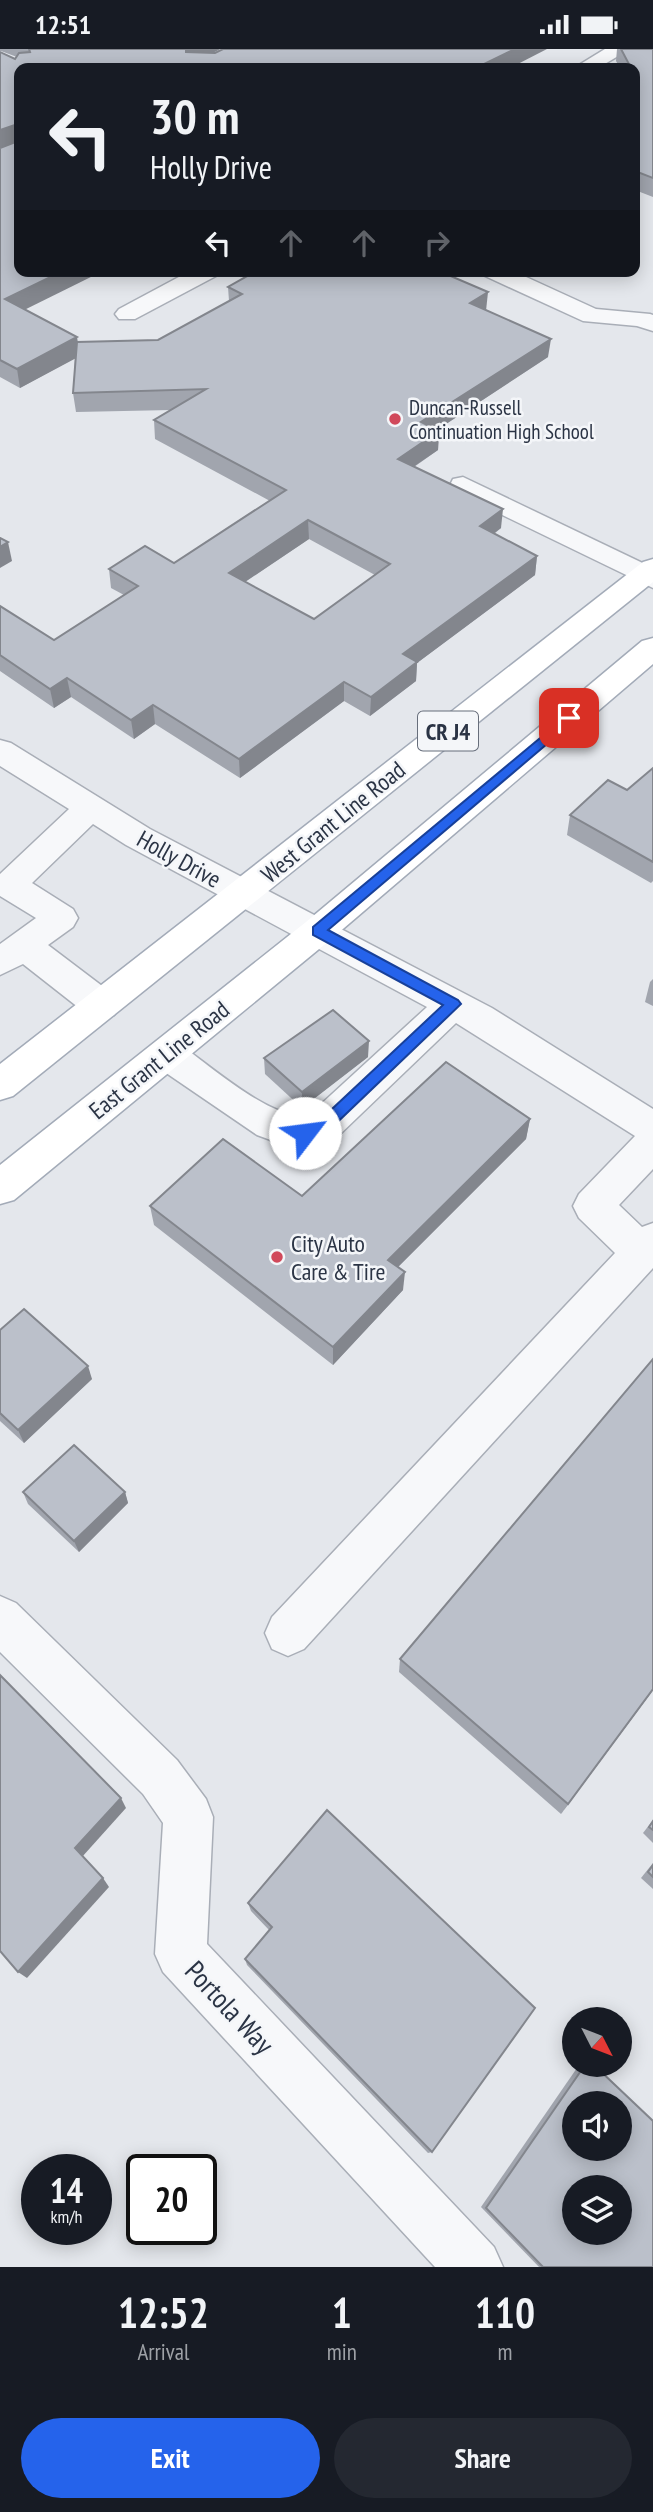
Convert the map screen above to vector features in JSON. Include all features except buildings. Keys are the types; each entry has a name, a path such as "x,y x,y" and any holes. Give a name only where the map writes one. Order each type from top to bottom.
{"main road":[{"name":"West Grant Line Road","path":"242,894 650,573"},
{"name":"CR J4","path":"318,931 653,648"},
{"name":"CR J4","path":"0,1085 242,894"},
{"name":"East Grant Line Road","path":"0,1188 318,931"}],"street":[{"path":"593,63 620,49"},
{"path":"127,314 197,277"},
{"path":"506,277 592,316 641,319 653,324"},
{"path":"463,485 650,573"},
{"name":"Holly Drive","path":"0,751 90,808 242,894 318,931 453,1004 653,1128"},
{"path":"90,808 9,885 61,918 12,953 101,1005"},
{"path":"166,1054 264,1119 286,1130 305,1133 322,1128 453,1004"},
{"path":"288,1633 647,1246 593,1206 653,1143"},
{"name":"Portola Way","path":"0,1619 160,1777 188,1817 181,1954 474,2267"}],"place":[{"name":"Duncan-Russell Continuation High School","path":"395,419"},
{"name":"City Auto Care & Tire","path":"277,1257"}],"route":[{"path":"305,1133 322,1128 453,1004 318,931 569,718"}]}
